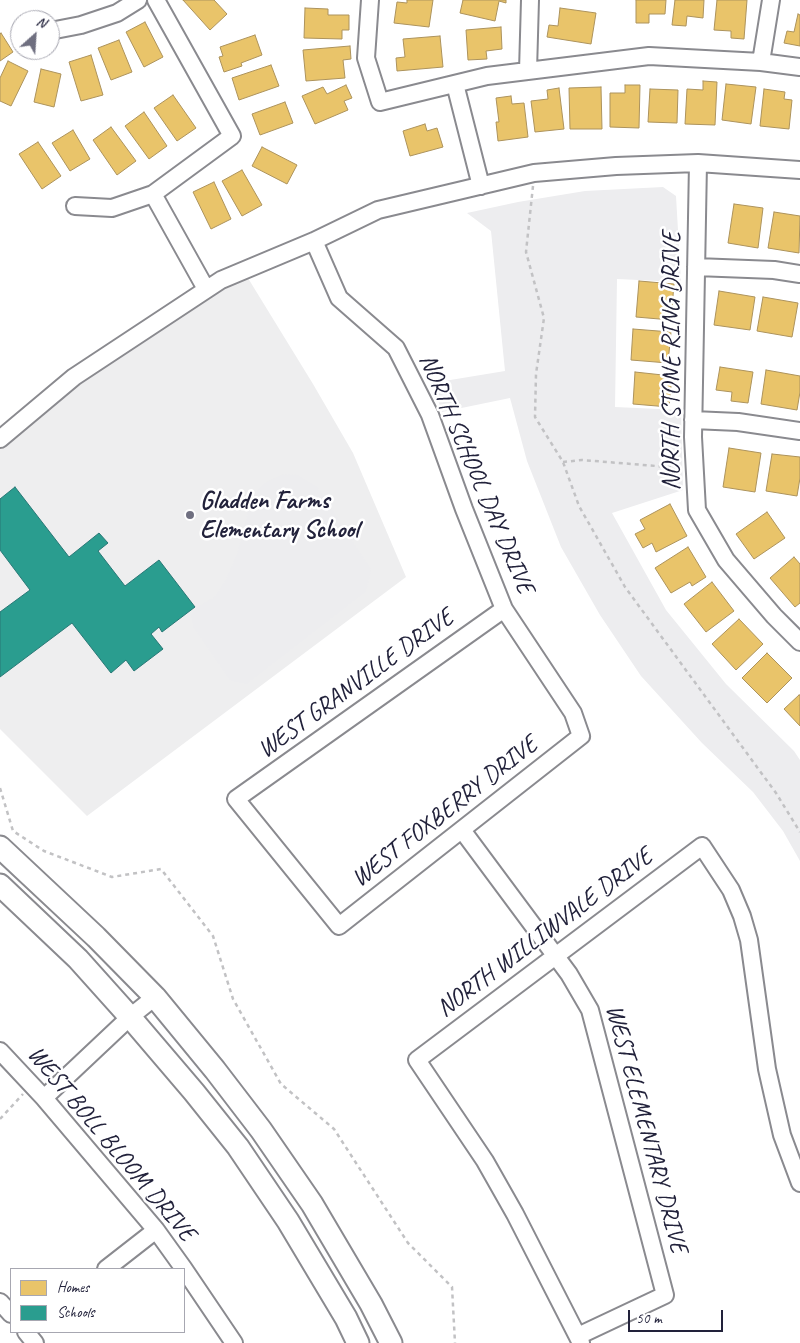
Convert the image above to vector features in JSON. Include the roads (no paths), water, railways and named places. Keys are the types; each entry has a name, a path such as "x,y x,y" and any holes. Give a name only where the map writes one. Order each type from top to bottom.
{"main road":[{"path":"0,847 96,937 155,997 215,1070 261,1130 312,1204 371,1304 391,1343"},
{"path":"0,885 78,959 194,1092 238,1147 288,1222 346,1318 358,1343"}],"street":[{"path":"60,29 81,26 117,13 138,0"},
{"path":"75,206 112,208 153,194 232,136 156,0"},
{"path":"370,0 366,58 380,102 487,76 648,56 800,66"},
{"path":"528,71 530,0"},
{"path":"761,62 771,0"},
{"path":"455,84 482,186"},
{"path":"0,439 74,377 221,280 314,241 378,210 534,173 616,166 698,163 800,170"},
{"name":"NORTH STONE RING DRIVE","path":"698,163 693,420 697,510 726,560 774,616 800,642"},
{"path":"153,194 206,290"},
{"name":"NORTH SCHOOL DAY DRIVE","path":"314,241 339,298 396,348 430,415 464,509 504,609 572,713 581,736"},
{"path":"696,267 774,270 800,274"},
{"path":"693,420 738,422 800,431"},
{"name":"WEST GRANVILLE DRIVE","path":"339,926 236,799 504,609"},
{"name":"WEST FOXBERRY DRIVE","path":"339,926 581,736"},
{"name":"WEST ELEMENTARY DRIVE","path":"462,830 556,955 590,1010 665,1295 580,1340"},
{"name":"NORTH WILLIWVALE DRIVE","path":"580,1340 515,1214 489,1169 418,1060 702,846 731,890 742,916 749,940 767,1069 782,1135 800,1183"},
{"path":"44,1098 130,1017 155,997"},
{"name":"WEST BOLL BLOOM DRIVE","path":"0,1051 44,1098 156,1230 183,1268"},
{"path":"107,1268 156,1230"},
{"name":"WEST BOLL BLOOM DRIVE","path":"185,1270 234,1343"},
{"path":"0,1302 10,1313"},
{"path":"27,1333 35,1343"}],"place":[{"name":"Gladden Farms Elementary School","path":"190,515"}]}
